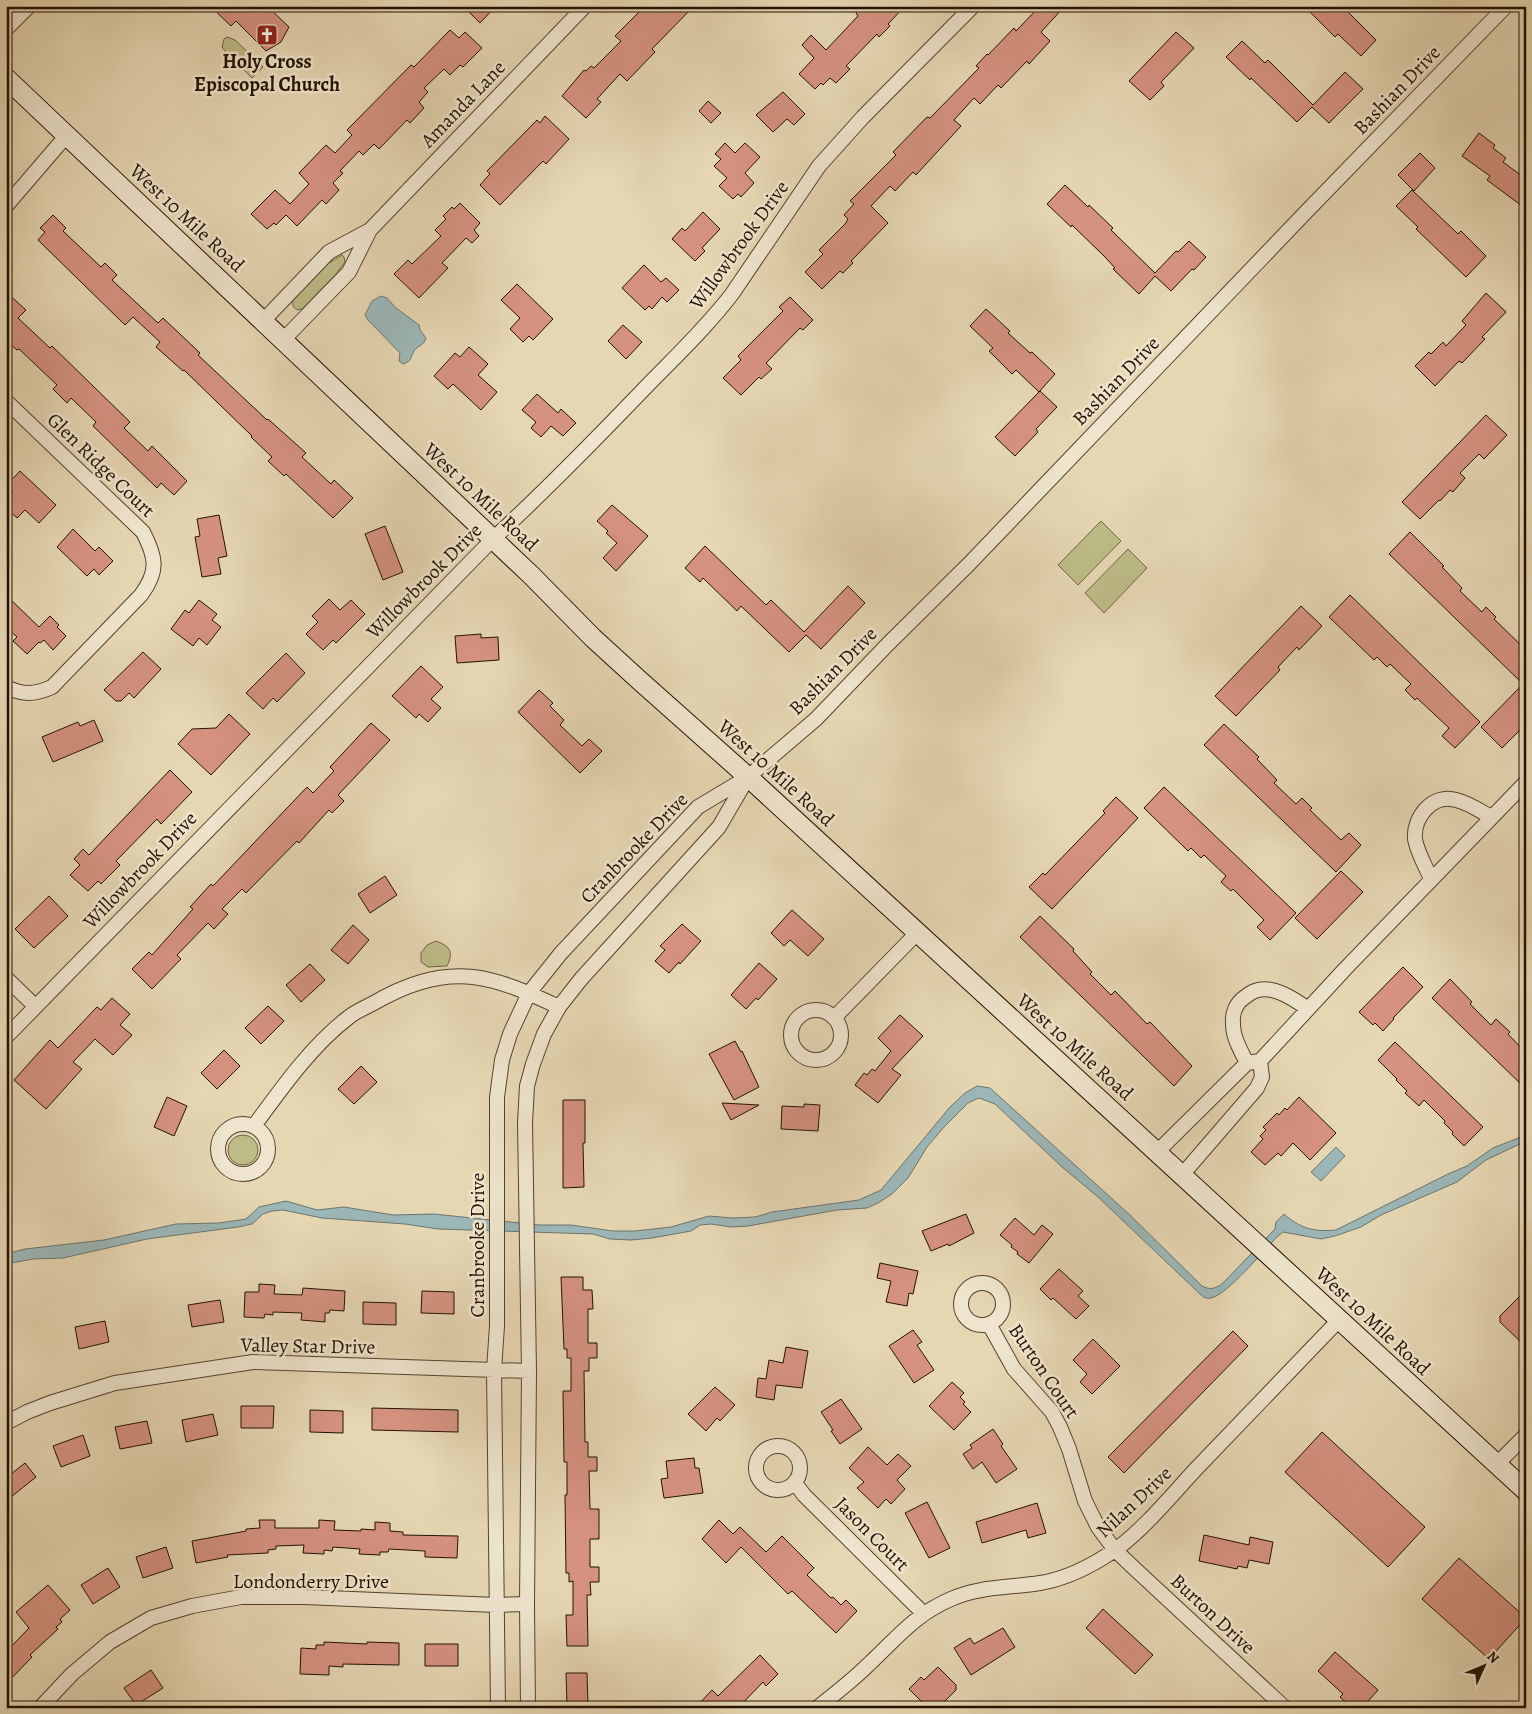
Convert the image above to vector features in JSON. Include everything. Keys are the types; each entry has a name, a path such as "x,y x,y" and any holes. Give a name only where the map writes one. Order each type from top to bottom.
{"main road":[{"name":"West 10 Mile Road","path":"6,78 532,576 593,638 748,777 1526,1491"}],"street":[{"path":"6,29 29,6"},
{"name":"Amanda Lane","path":"283,340 349,272 370,230 586,6"},
{"name":"Willowbrook Drive","path":"6,1036 493,539 566,470 722,308 819,166 863,117 973,6"},
{"name":"Bashian Drive","path":"748,777 816,719 969,564 1506,6"},
{"path":"6,206 67,135"},
{"name":"Amanda Lane","path":"263,321 329,252 370,230"},
{"name":"Glen Ridge Court","path":"6,401 143,532 154,556 154,568 150,584 141,596 52,687 41,692 29,694 18,693 6,687"},
{"path":"528,1708 529,1371 525,1123 527,1086 544,1034 559,1007 581,979 719,827 748,777"},
{"name":"Cranbrooke Drive","path":"498,1708 494,1370 497,1326 497,1096 502,1060 510,1034 529,993 561,953 698,807 748,777"},
{"path":"1157,1152 1308,1009 1526,782"},
{"path":"1431,879 1415,839 1417,822 1425,808 1440,800 1454,799 1491,817"},
{"path":"834,1018 917,933"},
{"path":"254,1126 280,1090 316,1048 349,1017 394,991 414,983 438,978 474,977 507,984 559,1007"},
{"path":"6,978 35,1006"},
{"path":"1182,1175 1257,1088 1262,1077 1236,1041 1233,1012 1239,1001 1255,990 1271,990 1291,997 1308,1009"},
{"name":"Nilan Drive","path":"817,1708 857,1675 900,1632 923,1613 961,1595 994,1587 1040,1583 1060,1578 1116,1550 1150,1518 1338,1320"},
{"name":"Burton Court","path":"989,1324 1014,1369 1052,1412 1069,1449 1085,1502 1098,1527 1116,1550"},
{"name":"Valley Star Drive","path":"6,1423 50,1402 115,1383 253,1362 529,1371"},
{"path":"1497,1464 1526,1435"},
{"name":"Jason Court","path":"795,1483 804,1495 923,1613"},
{"name":"Burton Drive","path":"1116,1550 1285,1708"},
{"name":"Londonderry Drive","path":"40,1708 72,1674 110,1642 151,1618 192,1606 241,1597 527,1604"}],"shaded area":[{"path":"227,37 235,40 263,67 252,78 222,47 224,39"},
{"path":"342,255 345,262 337,273 302,309 298,310 295,308 293,300 327,264"},
{"path":"1101,521 1121,541 1078,585 1058,565"},
{"path":"1128,549 1147,568 1104,613 1085,593"},
{"path":"436,941 445,945 449,950 450,957 447,966 428,967 421,962 421,953 427,945"},
{"path":"243,1135 249,1136 257,1144 257,1156 249,1164 243,1165 237,1164 229,1156 228,1150 229,1144 237,1136"}],"water":[{"path":"381,296 387,298 396,308 419,325 426,338 424,343 414,351 406,363 403,364 399,361 400,353 365,315 372,301"},
{"path":"977,1086 990,1088 1131,1216 1202,1286 1210,1288 1222,1284 1275,1229 1276,1222 1284,1214 1296,1223 1314,1230 1336,1230 1467,1166 1493,1148 1526,1135 1526,1141 1486,1160 1457,1182 1381,1215 1361,1227 1321,1239 1283,1232 1235,1281 1218,1295 1211,1298 1205,1298 1201,1295 1098,1197 1062,1167 995,1104 979,1098 968,1103 944,1127 927,1147 908,1178 892,1194 867,1208 837,1210 748,1226 700,1225 691,1231 631,1240 610,1239 593,1234 438,1229 405,1224 322,1218 283,1210 263,1214 252,1224 238,1227 147,1239 63,1258 33,1259 6,1264 6,1254 25,1249 104,1240 176,1224 219,1223 246,1219 259,1207 286,1201 317,1210 344,1207 393,1215 434,1214 539,1225 571,1225 613,1231 635,1231 671,1227 709,1216 755,1217 772,1212 859,1200 881,1190 950,1107 965,1093"},
{"path":"1336,1147 1345,1156 1321,1181 1311,1172"}],"building":[{"name":"Holy Cross Episcopal Church","path":"210,6 267,6 289,27 281,42 266,51 236,21 231,26"},
{"path":"463,6 496,6 480,23"},
{"path":"645,6 694,6 652,49 655,52 627,81 620,74 597,99 601,102 586,118 562,96 584,70 586,71 591,66 594,68 621,41 615,36"},
{"path":"863,6 905,6 888,24 890,26 879,37 877,34 846,66 850,69 836,83 830,78 823,85 821,83 815,89 799,74 814,58 802,45 811,35 826,50 858,16 856,13"},
{"path":"1040,6 1065,6 1041,32 1050,41 1029,64 1027,61 1001,88 998,85 980,104 974,98 954,120 961,126 916,175 913,172 895,191 890,186 871,206 888,223 851,261 853,263 843,273 840,271 822,289 805,272 823,254 819,250 845,224 848,219 844,215 854,204 850,201 896,155 893,152 927,117 930,118 979,68 976,66 987,54 1014,28 1016,31"},
{"path":"1304,6 1342,6 1376,40 1361,56 1338,34 1335,37"},
{"path":"450,30 459,38 465,32 482,48 463,67 460,65 450,75 444,69 424,88 428,92 419,102 424,108 410,123 407,120 379,149 374,144 363,155 359,151 340,171 343,173 333,183 339,190 326,204 322,200 297,226 286,215 276,225 274,223 267,229 251,214 275,190 290,204 309,184 299,173 326,145 335,153 352,135 347,130 411,65 414,67"},
{"path":"1176,32 1194,48 1161,82 1164,86 1150,100 1129,81"},
{"path":"1242,41 1265,63 1268,60 1313,105 1345,72 1363,89 1329,123 1312,107 1297,122 1226,57"},
{"path":"783,92 805,114 794,125 787,119 773,132 756,115"},
{"path":"708,101 721,113 711,123 699,111"},
{"path":"545,116 569,139 546,164 543,161 500,205 480,185 490,174 487,171 537,120 540,123"},
{"path":"1479,133 1495,145 1493,148 1506,158 1503,162 1526,179 1526,209 1487,180 1490,176 1462,156"},
{"path":"725,143 735,153 745,143 760,157 745,173 754,183 741,197 738,194 733,199 719,186 727,178 714,166 721,159 715,154"},
{"path":"1420,153 1435,168 1414,191 1398,175"},
{"path":"1065,185 1113,228 1111,230 1155,273 1176,251 1178,252 1189,241 1206,257 1171,291 1155,276 1139,294 1113,269 1115,268 1105,257 1047,204"},
{"path":"1412,190 1458,234 1461,231 1486,256 1466,277 1416,229 1418,227 1396,206"},
{"path":"460,203 480,223 474,230 479,236 472,243 466,238 442,263 448,268 419,298 394,274 408,260 412,264 441,236 435,230 446,219 443,216 452,207 454,209"},
{"path":"703,212 720,229 702,248 705,251 695,261 672,239 682,228 685,231"},
{"path":"53,215 66,228 63,231 101,267 105,263 117,275 112,280 158,323 163,318 200,353 198,355 267,420 306,453 302,457 331,484 334,480 353,498 333,518 286,474 284,476 268,461 272,457 252,436 184,370 156,347 160,342 133,317 125,325 38,240 45,232 40,228"},
{"path":"644,265 661,282 666,278 679,290 667,302 662,297 652,309 649,306 645,310 622,288"},
{"path":"517,284 553,319 533,340 529,336 523,342 510,329 520,318 501,300"},
{"path":"6,292 26,310 18,318 50,348 52,346 130,422 124,428 148,451 152,446 187,481 174,495 161,483 157,488 93,426 96,422 71,398 67,403 53,389 57,385 19,349 17,350 6,341"},
{"path":"1486,293 1506,312 1482,337 1485,339 1462,363 1459,361 1435,386 1415,366 1429,352 1431,354 1443,342 1446,346 1466,325 1462,321"},
{"path":"790,297 813,320 803,330 800,328 766,363 772,369 761,379 759,377 741,395 723,378 741,360 738,356 783,311 779,307"},
{"path":"986,309 1010,331 1008,333 1055,374 1039,392 1016,370 1012,374 989,351 993,348 970,326"},
{"path":"623,325 642,342 626,359 608,341"},
{"path":"469,347 488,364 478,375 497,392 481,410 453,384 448,389 434,376 455,353 460,357"},
{"path":"1040,391 1057,407 1036,429 1038,432 1015,456 995,437"},
{"path":"537,394 558,413 561,409 576,423 563,436 551,426 541,437 531,428 536,422 522,410"},
{"path":"1486,415 1507,435 1484,459 1479,454 1460,473 1465,478 1453,492 1450,490 1420,519 1402,502"},
{"path":"20,471 56,505 39,523 25,510 17,518 6,508 6,498 13,491 7,485"},
{"path":"612,505 648,536 616,571 603,558 617,543 597,521"},
{"path":"219,515 227,556 218,558 221,574 202,577 195,537 200,536 197,519"},
{"path":"385,526 403,572 383,580 365,534"},
{"path":"73,529 95,551 99,547 113,561 99,575 94,569 87,576 57,547"},
{"path":"1410,532 1444,566 1442,567 1462,588 1460,591 1482,612 1486,607 1496,617 1494,619 1526,650 1526,724 1502,748 1481,727 1523,684 1389,554"},
{"path":"705,546 766,605 771,600 804,632 848,586 865,603 821,649 806,635 789,652 741,606 737,611 703,578 700,582 685,568"},
{"path":"6,595 39,627 50,616 66,636 53,650 44,640 39,642 27,654 13,641 17,637 6,627"},
{"path":"1350,595 1480,722 1455,748 1442,736 1449,728 1417,698 1415,700 1405,690 1411,684 1390,664 1387,667 1377,657 1374,660 1329,617"},
{"path":"329,599 340,610 351,600 365,614 336,643 333,640 323,650 306,634 318,622 312,616"},
{"path":"199,600 217,614 212,620 221,627 207,645 199,638 193,646 171,629 185,610 189,613"},
{"path":"1301,606 1322,626 1299,650 1297,647 1278,667 1280,670 1236,716 1215,696"},
{"path":"481,634 481,638 498,637 499,660 457,663 455,636"},
{"path":"143,652 161,669 134,698 129,693 121,701 116,701 104,690"},
{"path":"286,653 305,673 277,702 273,698 263,709 246,693"},
{"path":"421,666 443,687 431,699 441,708 428,722 419,714 416,718 392,696"},
{"path":"539,690 553,703 550,706 564,720 560,725 582,746 589,739 602,751 580,773 518,712"},
{"path":"229,714 250,734 211,775 178,744 192,729 216,728"},
{"path":"94,720 103,741 53,762 42,737 78,722 80,726"},
{"path":"371,723 390,740 338,795 344,801 332,813 329,810 299,843 297,841 246,893 242,889 222,909 228,914 214,929 208,923 177,955 181,959 152,989 132,969 149,952 152,955 193,909 190,907 211,884 213,886 307,787 313,793 334,771 330,767"},
{"path":"1224,724 1259,757 1257,759 1277,780 1274,783 1296,804 1302,798 1312,808 1310,810 1341,840 1349,833 1361,845 1336,872 1204,745"},
{"path":"170,770 192,792 161,824 157,819 116,861 120,865 101,884 98,881 88,891 70,875 80,865 74,859 83,849 89,855"},
{"path":"1164,787 1296,913 1270,940 1257,927 1264,920 1233,889 1231,891 1221,882 1226,876 1204,855 1201,858 1191,848 1188,851 1144,808"},
{"path":"1116,797 1138,818 1052,909 1029,887 1043,873 1045,875 1105,813 1103,811"},
{"path":"1341,871 1363,892 1317,939 1295,918"},
{"path":"385,876 397,895 370,913 358,894"},
{"path":"49,896 68,916 34,948 15,929"},
{"path":"792,910 824,939 808,956 790,940 784,946 771,933"},
{"path":"1040,916 1074,949 1073,951 1092,972 1090,974 1111,995 1115,991 1147,1024 1150,1022 1192,1066 1174,1086 1020,937"},
{"path":"682,924 701,941 669,973 655,961 665,950 660,946"},
{"path":"353,925 369,940 348,964 331,950"},
{"path":"759,963 777,979 758,1000 756,998 746,1009 731,995"},
{"path":"310,964 325,980 301,1002 286,985"},
{"path":"1403,967 1423,987 1383,1031 1375,1023 1373,1025 1359,1012"},
{"path":"1450,979 1472,1002 1470,1004 1491,1025 1496,1019 1510,1032 1508,1034 1526,1053 1526,1089 1432,998"},
{"path":"112,998 130,1014 120,1025 132,1035 113,1055 95,1039 73,1062 82,1069 46,1109 14,1080 50,1040 58,1048 97,1007 101,1010"},
{"path":"268,1006 284,1021 261,1044 245,1028"},
{"path":"900,1015 923,1036 892,1069 901,1075 878,1103 855,1085 864,1073 867,1075 872,1069 875,1071 891,1051 878,1038"},
{"path":"735,1041 742,1051 759,1087 734,1100 709,1054"},
{"path":"1395,1042 1483,1127 1464,1146 1452,1134 1453,1132 1444,1123 1445,1121 1424,1100 1419,1106 1405,1093 1407,1091 1378,1060"},
{"path":"224,1050 240,1066 217,1089 201,1073"},
{"path":"361,1066 377,1082 354,1104 338,1089"},
{"path":"167,1097 187,1106 174,1136 154,1127"},
{"path":"1299,1097 1336,1133 1310,1160 1293,1143 1281,1156 1278,1153 1265,1165 1251,1152 1263,1139 1260,1136 1266,1130 1263,1127 1277,1113 1279,1115 1285,1108 1287,1110"},
{"path":"563,1100 585,1100 585,1143 583,1143 584,1187 563,1188"},
{"path":"722,1103 759,1105 731,1120"},
{"path":"804,1104 820,1105 818,1131 781,1129 782,1106 804,1107"},
{"path":"966,1214 974,1233 949,1246 948,1244 931,1251 922,1231"},
{"path":"1015,1218 1034,1235 1042,1225 1053,1234 1029,1263 1017,1254 1018,1252 1011,1247 1012,1245 1000,1235"},
{"path":"880,1263 918,1271 913,1294 909,1293 907,1306 886,1302 891,1281 877,1278"},
{"path":"1059,1269 1083,1291 1078,1296 1089,1306 1076,1319 1040,1289"},
{"path":"561,1277 583,1277 583,1290 592,1290 593,1309 588,1309 588,1343 597,1343 597,1358 589,1358 589,1371 584,1371 585,1442 588,1442 588,1457 597,1457 597,1471 589,1471 590,1509 599,1509 599,1539 590,1539 590,1567 599,1567 599,1582 590,1582 591,1595 587,1595 588,1646 567,1646 566,1615 573,1615 573,1581 569,1582 569,1573 566,1573 565,1495 567,1495 567,1462 564,1462 563,1391 571,1391 571,1358 567,1358 567,1349 564,1349"},
{"path":"259,1284 275,1285 274,1294 302,1295 303,1288 345,1291 344,1311 330,1310 329,1313 325,1313 325,1322 301,1320 302,1313 273,1312 273,1315 265,1314 264,1318 244,1317 245,1292 259,1292"},
{"path":"1526,1290 1526,1347 1500,1322 1500,1316"},
{"path":"422,1291 454,1292 454,1314 421,1313"},
{"path":"220,1300 224,1322 192,1327 188,1305"},
{"path":"363,1302 396,1303 396,1325 363,1324"},
{"path":"105,1321 109,1342 79,1349 75,1327"},
{"path":"913,1330 922,1342 917,1345 934,1370 914,1383 889,1346"},
{"path":"1233,1331 1248,1346 1124,1473 1108,1457"},
{"path":"1093,1339 1120,1366 1092,1394 1080,1382 1087,1374 1073,1360"},
{"path":"786,1347 808,1351 802,1388 776,1385 774,1400 756,1397 758,1378 766,1379 769,1360 783,1363"},
{"path":"952,1382 964,1393 960,1397 965,1402 963,1404 971,1412 954,1430 929,1406"},
{"path":"715,1387 735,1405 720,1421 717,1418 706,1431 688,1414"},
{"path":"841,1399 862,1429 840,1444 821,1412"},
{"path":"241,1406 274,1406 273,1428 241,1428"},
{"path":"372,1408 458,1410 458,1432 372,1430"},
{"path":"310,1410 343,1411 343,1433 310,1432"},
{"path":"213,1414 218,1435 186,1442 182,1420"},
{"path":"147,1421 152,1443 120,1449 115,1427"},
{"path":"993,1429 1003,1444 1001,1446 1017,1469 996,1483 982,1462 973,1469 963,1454 972,1448 970,1445"},
{"path":"1322,1432 1425,1527 1388,1567 1285,1472"},
{"path":"83,1435 90,1456 61,1467 53,1446"},
{"path":"868,1447 887,1465 898,1454 911,1466 897,1480 905,1489 891,1504 886,1499 878,1508 857,1488 864,1482 849,1468"},
{"path":"694,1458 695,1468 699,1468 703,1493 664,1498 661,1479 668,1478 666,1461"},
{"path":"25,1463 36,1477 6,1501 6,1478"},
{"path":"927,1502 950,1548 929,1558 905,1513"},
{"path":"1037,1503 1046,1533 1028,1538 1026,1530 982,1543 976,1522"},
{"path":"259,1520 275,1520 275,1528 319,1528 319,1520 335,1521 334,1530 361,1531 361,1529 375,1530 375,1522 390,1523 390,1531 403,1532 403,1535 458,1536 457,1558 425,1557 425,1551 389,1549 388,1552 380,1552 380,1555 359,1554 360,1549 333,1547 332,1551 324,1550 324,1554 303,1553 304,1545 276,1546 276,1549 268,1550 268,1553 227,1555 228,1557 196,1563 192,1541 246,1531 246,1529 260,1528"},
{"path":"719,1520 733,1534 740,1527 766,1552 782,1536 814,1568 807,1575 831,1598 833,1597 841,1605 846,1600 857,1611 836,1633 792,1591 788,1594 741,1547 726,1563 702,1539"},
{"path":"1204,1535 1249,1545 1250,1537 1273,1542 1269,1564 1249,1560 1247,1568 1238,1566 1237,1569 1199,1561"},
{"path":"166,1547 173,1568 143,1578 136,1557"},
{"path":"1459,1558 1526,1618 1489,1659 1422,1599"},
{"path":"108,1568 120,1587 93,1604 81,1585"},
{"path":"48,1585 70,1610 60,1619 62,1622 56,1627 58,1629 30,1655 32,1657 6,1684 6,1652 29,1628 16,1612"},
{"path":"1103,1609 1153,1655 1135,1674 1086,1628"},
{"path":"1003,1628 1015,1647 971,1675 954,1648 970,1638 974,1644"},
{"path":"324,1642 399,1643 399,1665 343,1664 343,1667 329,1666 329,1675 300,1674 301,1648 316,1649 316,1645 324,1645"},
{"path":"425,1644 458,1644 458,1666 425,1666"},
{"path":"1335,1652 1378,1690 1362,1708 1352,1708 1340,1697 1343,1694 1318,1671"},
{"path":"760,1655 778,1674 766,1686 763,1682 738,1708 695,1708 712,1690 718,1696"},
{"path":"938,1667 956,1685 956,1690 938,1708 928,1708 909,1689 921,1677 924,1680"},
{"path":"151,1670 163,1688 136,1705 124,1688"},
{"path":"566,1673 587,1673 588,1705 567,1705"}],"place":[{"name":"Holy Cross Episcopal Church","path":"267,35"}]}
